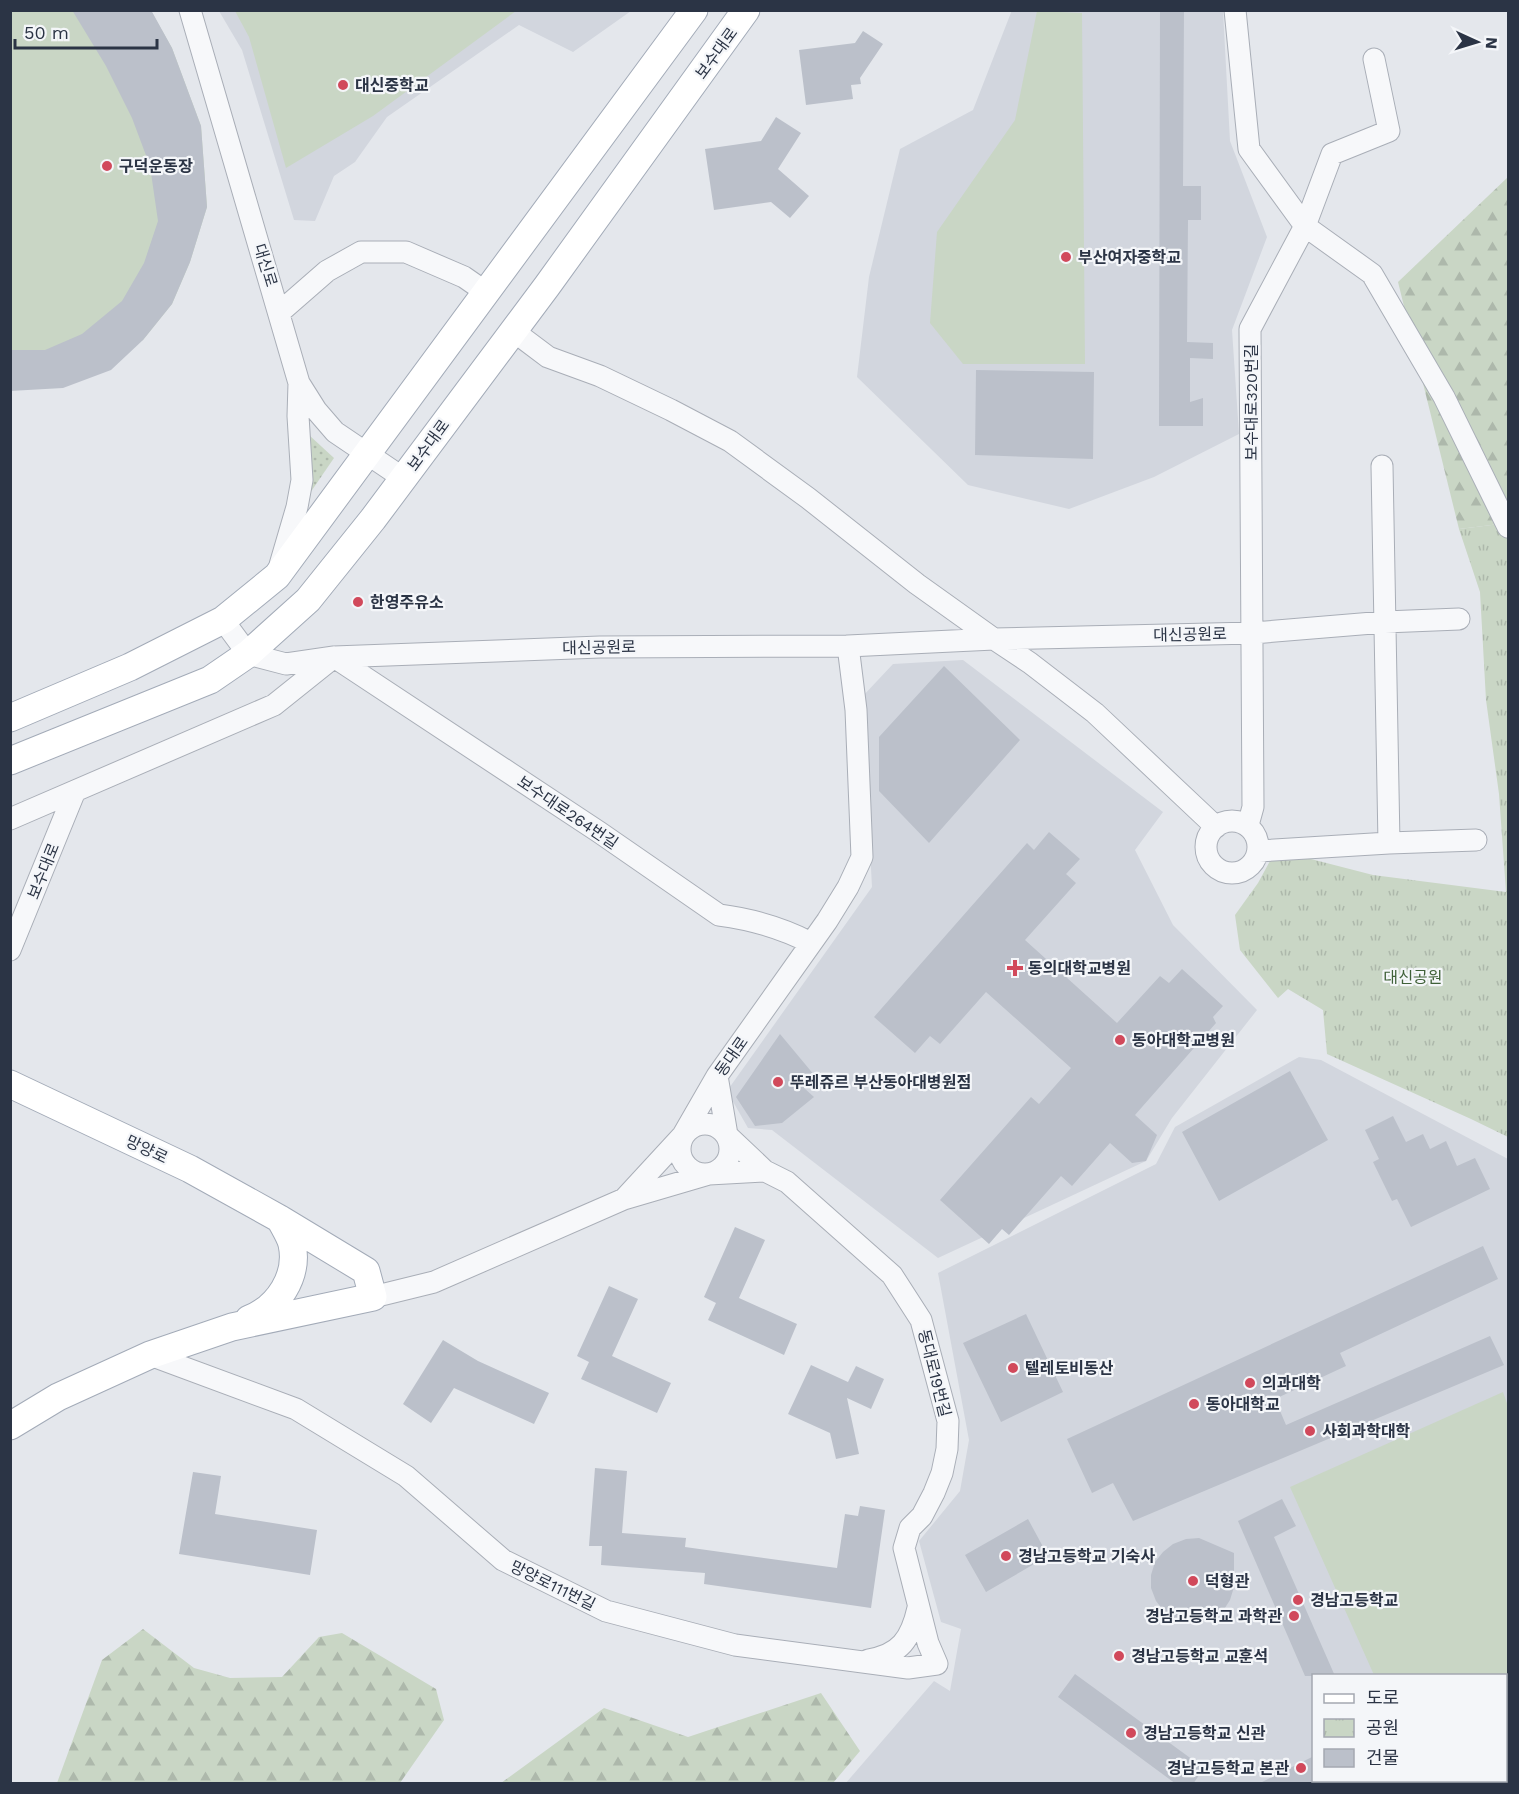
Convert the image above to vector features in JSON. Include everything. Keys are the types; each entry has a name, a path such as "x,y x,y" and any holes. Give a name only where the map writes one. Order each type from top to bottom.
{"main road":[{"name":"보수대로","path":"10,761 210,680 248,654 308,600 340,562 547,286 746,10"},
{"path":"10,718 130,667 223,620 277,576 487,293 685,18"},
{"name":"망양로","path":"10,1084 190,1169 280,1219 366,1271 373,1297"},
{"path":"232,1327 264,1311 275,1302 286,1286 292,1266 292,1249 280,1219"},
{"path":"10,1426 58,1397 150,1355 232,1327 373,1297"}],"street":[{"name":"대신로","path":"190,10 299,382 316,410 335,432 403,478"},
{"path":"1235,10 1249,149 1305,226 1372,274 1444,398 1509,527"},
{"name":"보수대로320번길","path":"1248,825 1253,807 1250,329 1305,226 1332,154 1389,132 1374,60"},
{"path":"280,312 327,272 361,252 406,252 464,277 487,293"},
{"path":"512,330 548,357 611,381 730,441 808,498 917,584 1030,663 1095,713 1216,826"},
{"path":"277,576 297,507 302,480 298,416 299,382"},
{"path":"1382,466 1389,843"},
{"name":"대신공원로","path":"248,654 286,664 334,657 600,647 848,646 994,639 1253,633 1385,622 1459,619"},
{"path":"223,620 248,654"},
{"name":"동대로","path":"373,1297 434,1282 624,1199 683,1135 717,1076 812,943 848,887 862,857 856,710 848,646"},
{"path":"10,819 274,705 334,657"},
{"name":"보수대로264번길","path":"334,657 598,832 718,915 738,917 798,936 812,943"},
{"name":"보수대로","path":"10,950 75,791"},
{"path":"1226,821 1237,821 1248,825 1257,837 1259,852 1251,866 1237,874 1220,871 1210,862 1206,850 1208,837 1216,826 1226,821"},
{"path":"1259,852 1389,843 1476,840"},
{"path":"624,1199 721,1170 729,1160 731,1147 717,1076"},
{"path":"727,1135 718,1126 705,1123 693,1126 683,1135 680,1146 681,1158 687,1167 697,1173 765,1171"},
{"name":"동대로19번길","path":"727,1135 765,1171 787,1182 892,1275 921,1320 948,1420 947,1449 942,1473 922,1516 910,1528 904,1548 918,1607 937,1664"},
{"name":"망양로111번길","path":"150,1355 296,1409 406,1476 503,1560 606,1611 735,1645 908,1668 937,1664"},
{"path":"857,1661 886,1657 901,1645 914,1628 918,1607"}],"shaded area":[{"name":"부산여자중학교","path":"1012,10 1223,11 1230,141 1267,237 1232,330 1239,434 1154,477 1069,509 968,485 857,377 869,277 900,149 973,110"},
{"name":"대신중학교","path":"219,11 631,11 573,52 519,25 387,117 355,162 334,176 315,221 294,220 242,50"},
{"name":"동의대학교병원","path":"963,660 1163,812 1135,850 1173,925 1257,1010 1172,1118 1146,1161 938,1258 772,1130 748,1128 727,1091 872,887 862,697 893,664"},
{"name":"동아대학교","path":"1299,1057 1321,1060 1508,1159 1508,1783 845,1784 934,1681 950,1691 961,1629 941,1622 919,1541 960,1491 969,1440 938,1273 1156,1164 1175,1127"}],"green space":[{"name":"구덕운동장","path":"11,11 151,11 172,48 201,126 207,207 190,262 172,304 143,340 11,390"},
{"name":"대신중학교","path":"235,11 516,11 373,116 286,168 249,37"},
{"path":"1037,11 1082,13 1085,364 963,364 930,323 937,232 1015,120"},
{"path":"1508,177 1508,523 1459,529 1398,282"},
{"path":"309,435 334,458 310,493"},
{"name":"대신공원","path":"1508,523 1508,1137 1327,1054 1323,1010 1288,989 1278,998 1240,950 1235,915 1258,883 1276,850 1373,875 1506,892 1499,794 1486,700 1480,592 1459,529"},
{"path":"1503,1392 1508,1406 1507,1713 1507,1674 1374,1674 1290,1487"},
{"path":"143,1629 194,1668 230,1678 282,1677 319,1637 342,1633 436,1689 444,1720 400,1783 57,1783 102,1660"},
{"path":"821,1693 860,1751 833,1783 501,1783 604,1708 688,1737"}],"building":[{"path":"72,10 151,10 172,48 201,126 207,207 190,262 172,304 143,340 111,370 63,388 10,391 10,350 45,350 82,334 122,301 144,263 158,221 150,166 132,118 106,66"},
{"path":"1160,10 1184,10 1183,186 1201,186 1201,220 1188,220 1187,342 1213,343 1213,359 1190,358 1190,402 1203,398 1203,426 1159,426"},
{"path":"863,31 883,44 860,78 861,84 851,85 853,99 806,105 799,50 855,43"},
{"path":"776,117 801,133 778,169 809,196 790,218 771,202 714,210 705,149 761,141"},
{"path":"976,370 1094,372 1093,459 975,455"},
{"path":"944,666 1020,740 929,843 879,791 879,737"},
{"name":"동아대학교병원","path":"1049,832 1080,859 1066,874 1076,883 1025,940 1117,1023 1160,976 1169,983 1182,969 1223,1006 1213,1017 1216,1023 1135,1115 1157,1135 1146,1161 1132,1163 1110,1143 1072,1186 1061,1176 1009,1235 1002,1229 989,1244 940,1200 1031,1097 1039,1104 1071,1068 986,992 940,1044 930,1036 915,1053 874,1017 1027,843 1034,850"},
{"name":"뚜레쥬르 부산동아대병원점","path":"780,1034 815,1076 804,1088 814,1097 782,1123 755,1126 736,1097"},
{"path":"1290,1071 1328,1140 1219,1201 1182,1132"},
{"path":"1393,1116 1406,1142 1423,1134 1430,1149 1446,1141 1457,1166 1475,1158 1490,1189 1411,1227 1397,1199 1392,1201 1373,1162 1379,1159 1365,1130"},
{"path":"735,1227 765,1240 739,1298 797,1324 784,1355 708,1320 716,1303 704,1297"},
{"path":"1483,1246 1498,1279 1340,1353 1346,1366 1275,1399 1286,1425 1490,1336 1504,1365 1133,1521 1113,1483 1092,1493 1067,1439"},
{"path":"609,1286 638,1299 612,1356 671,1383 657,1413 581,1379 589,1362 577,1356"},
{"name":"텔레토비동산","path":"1026,1314 1063,1392 1001,1422 963,1343"},
{"path":"443,1340 478,1361 549,1393 534,1424 454,1388 431,1423 403,1404"},
{"path":"811,1365 848,1382 856,1366 884,1379 871,1409 847,1398 859,1454 836,1459 830,1433 788,1414"},
{"path":"595,1468 627,1471 622,1533 686,1538 685,1547 837,1568 845,1514 858,1516 860,1506 885,1510 871,1608 704,1584 705,1573 601,1565 602,1546 589,1546"},
{"path":"193,1472 221,1476 215,1514 317,1530 310,1575 179,1554"},
{"name":"경남고등학교 과학관","path":"1282,1499 1296,1526 1274,1537 1334,1674 1305,1676 1238,1521"},
{"name":"경남고등학교 기숙사","path":"1028,1519 1048,1556 986,1592 965,1555"},
{"name":"덕형관","path":"1199,1538 1234,1553 1234,1587 1223,1611 1200,1623 1187,1623 1174,1619 1156,1601 1151,1588 1151,1575 1155,1562 1173,1544 1186,1539"},
{"name":"경남고등학교 신관","path":"1075,1674 1204,1768 1193,1784 1176,1784 1058,1697"},
{"name":"경남고등학교 본관","path":"1312,1757 1312,1782 1314,1784 1258,1784"}],"place":[{"name":"대신중학교","path":"343,85"},
{"name":"구덕운동장","path":"107,166"},
{"name":"부산여자중학교","path":"1066,257"},
{"name":"한영주유소","path":"358,602"},
{"name":"동의대학교병원","path":"1015,968"},
{"name":"동아대학교병원","path":"1120,1040"},
{"name":"뚜레쥬르 부산동아대병원점","path":"778,1082"},
{"name":"텔레토비동산","path":"1013,1368"},
{"name":"의과대학","path":"1250,1383"},
{"name":"동아대학교","path":"1194,1404"},
{"name":"사회과학대학","path":"1310,1431"},
{"name":"경남고등학교 기숙사","path":"1006,1556"},
{"name":"덕형관","path":"1193,1581"},
{"name":"경남고등학교","path":"1298,1600"},
{"name":"경남고등학교 과학관","path":"1294,1616"},
{"name":"경남고등학교 교훈석","path":"1119,1656"},
{"name":"경남고등학교 신관","path":"1131,1733"},
{"name":"경남고등학교 본관","path":"1301,1768"}]}
